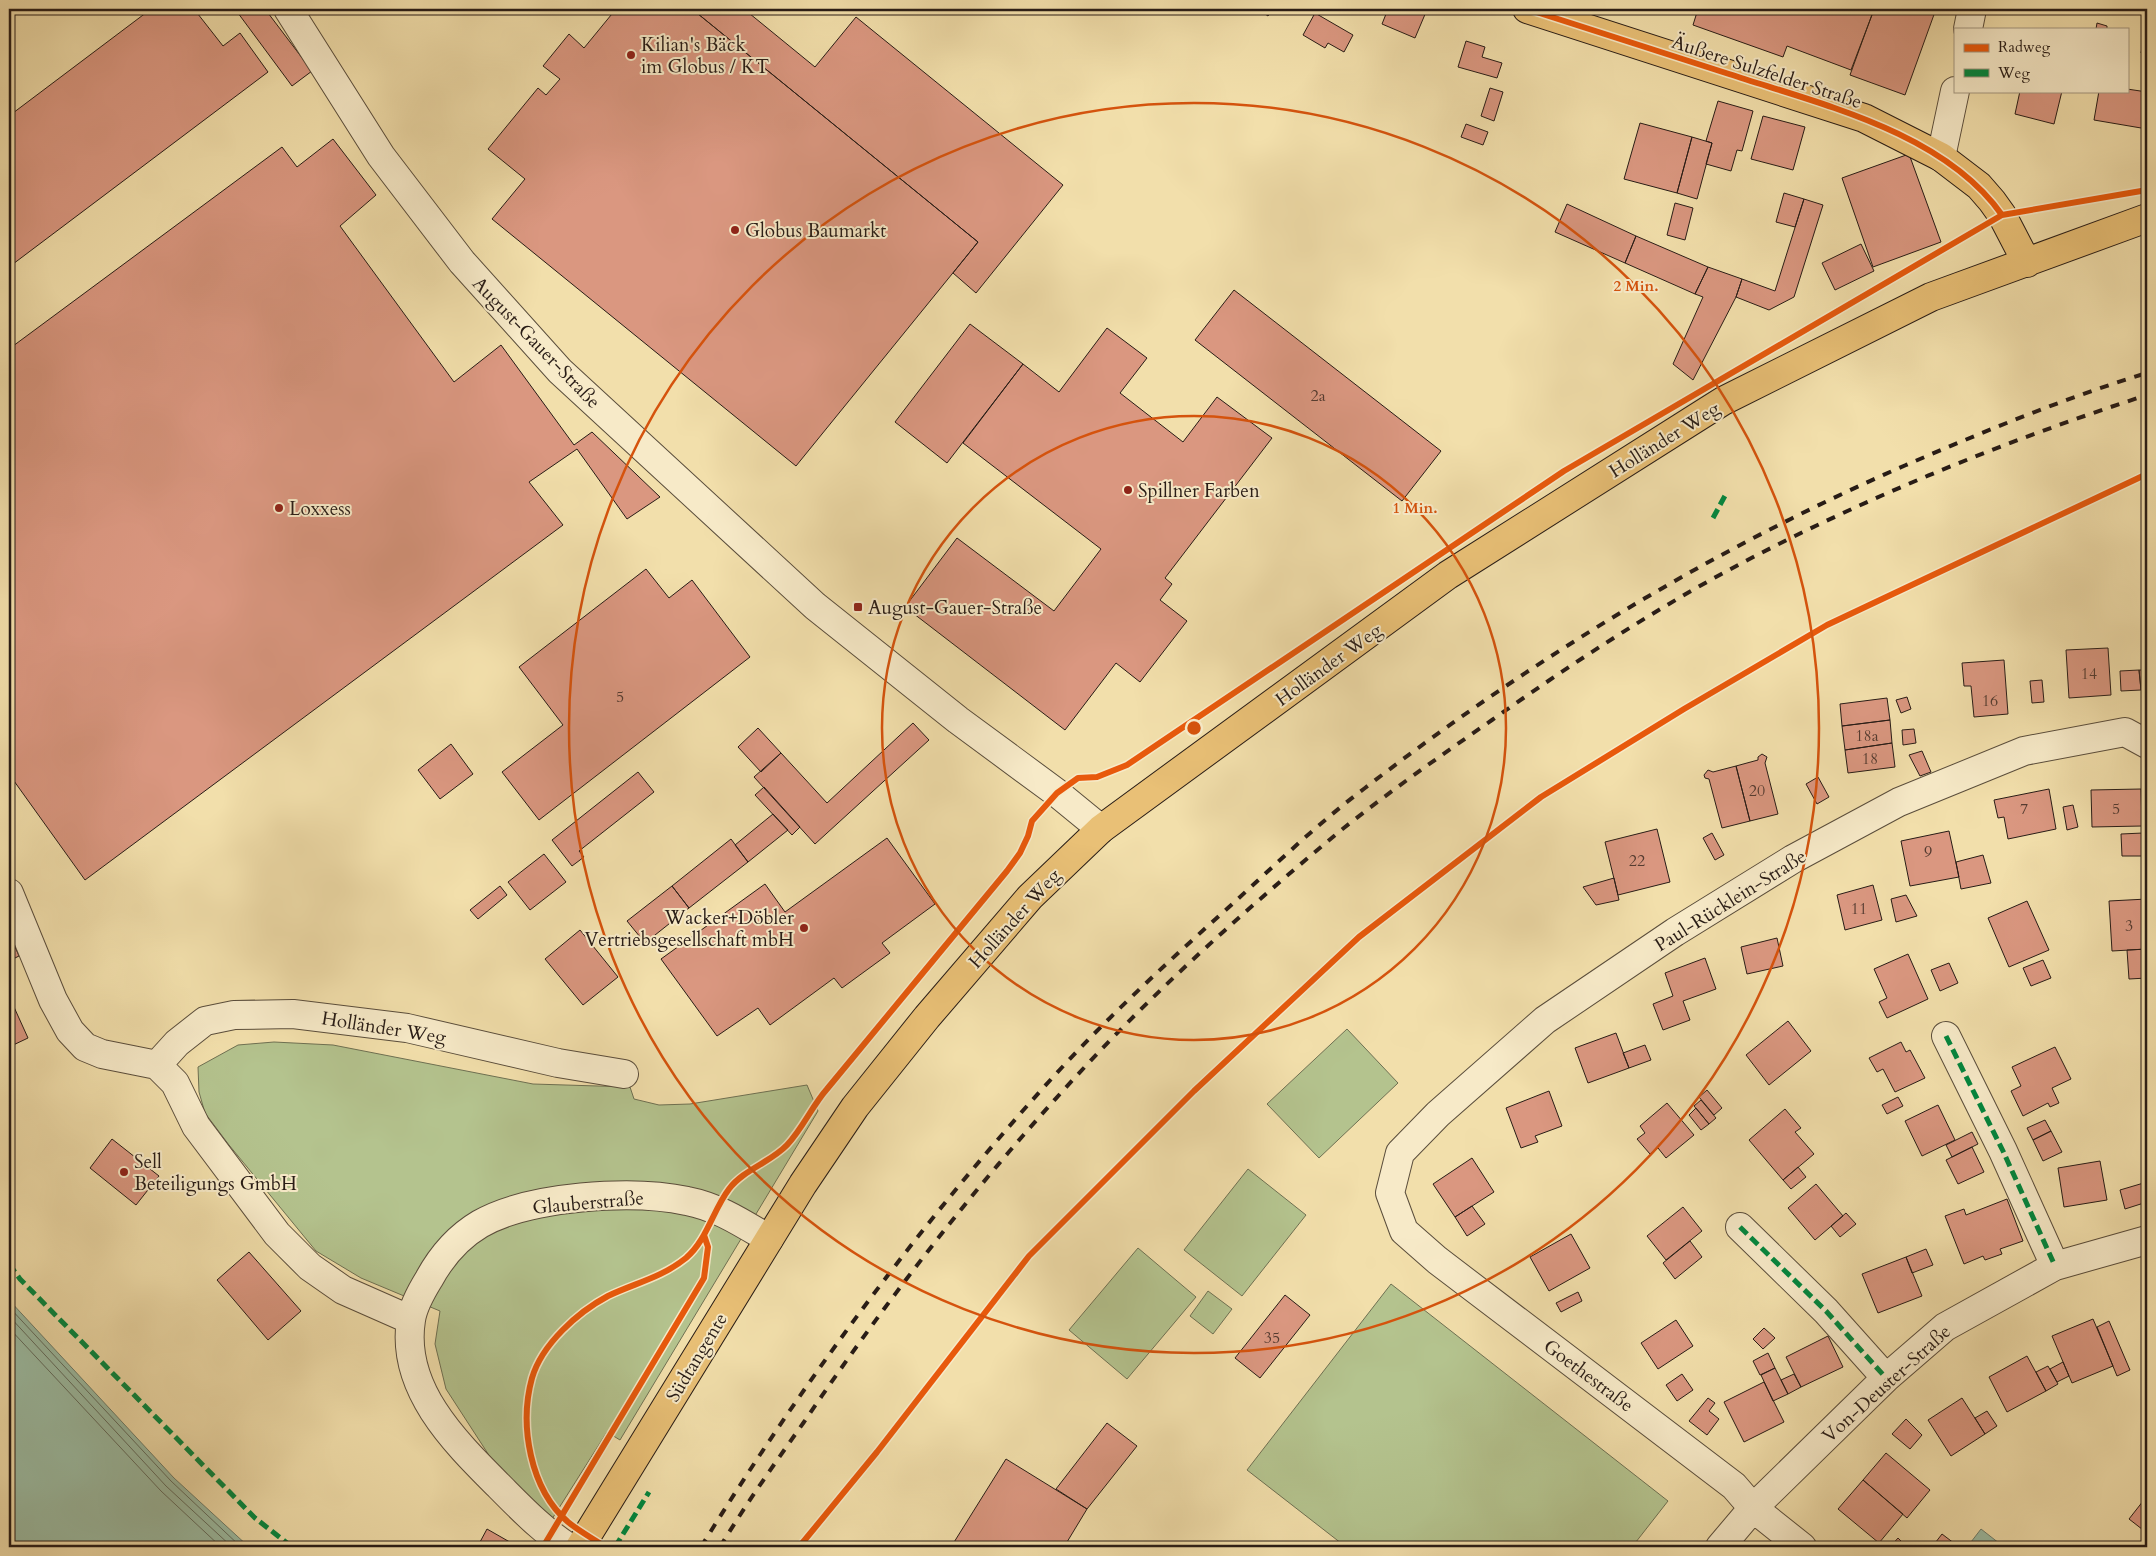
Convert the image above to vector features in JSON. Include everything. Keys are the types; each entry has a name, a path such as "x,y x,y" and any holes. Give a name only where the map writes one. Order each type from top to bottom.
{"main road":[{"name":"Äußere Sulzfelder Straße","path":"1527,9 1864,118 1941,157 1978,186 1992,201 2027,263"},
{"path":"2027,263 2147,218"},
{"name":"Holländer Weg","path":"769,1239 803,1184 855,1107 920,1025 1030,897 1101,829 1448,575 1723,401 1931,297 2027,263"},
{"name":"Südtangente","path":"580,1547 769,1239"}],"street":[{"name":"August-Gauer-Straße","path":"288,9 387,164 462,262 560,371 815,606 958,720 1057,793 1101,829"},
{"path":"1968,28 1972,9"},
{"path":"1941,157 1955,92"},
{"name":"Paul-Rücklein-Straße","path":"1390,1193 1400,1153 1438,1114 1545,1020 1675,932 1793,859 1899,802 2024,751 2125,732 2147,744"},
{"path":"9,893 53,1000 70,1030 85,1047 102,1054 157,1065 175,1083 196,1126 278,1234 310,1267 343,1290 411,1320"},
{"name":"Holländer Weg","path":"157,1065 177,1043 205,1021 234,1015 293,1014 407,1028 558,1063 624,1074"},
{"path":"1946,1036 2003,1151 2055,1266"},
{"name":"Goethestraße","path":"1390,1193 1404,1231 1437,1260 1734,1486 1753,1508 1802,1547"},
{"name":"Glauberstraße","path":"568,1547 544,1531 480,1468 454,1439 430,1406 416,1378 411,1344 411,1320 419,1295 434,1269 454,1244 480,1224 511,1211 552,1201 618,1195 659,1196 718,1209 769,1239"},
{"path":"1740,1227 1826,1311 1886,1378"},
{"name":"Von-Deuster-Straße","path":"1720,1547 1753,1508 1886,1378 1945,1327 2055,1266 2147,1240"}],"shaded area":[{"path":"1347,1029 1398,1083 1319,1158 1267,1104"},
{"path":"274,1042 333,1045 533,1084 630,1087 634,1099 659,1105 690,1104 807,1085 818,1111 620,1440 607,1432 552,1519 494,1463 446,1389 435,1344 440,1311 361,1278 316,1251 205,1113 199,1092 198,1067 238,1045"},
{"path":"1248,1169 1306,1215 1242,1296 1184,1250"},
{"path":"1138,1248 1196,1297 1127,1379 1069,1330"},
{"path":"1391,1284 1668,1501 1632,1547 1346,1547 1247,1470"},
{"path":"1208,1291 1232,1309 1213,1334 1190,1316"}],"water":[{"path":"9,1300 174,1478 249,1547 9,1547"},
{"path":"1981,1529 2004,1547 1978,1547 1971,1542"}],"building":[{"path":"151,9 194,9 223,46 240,33 268,72 9,267 9,116"},
{"path":"235,9 265,9 312,71 292,86"},
{"path":"340,9 370,9 369,12 340,11"},
{"name":"Globus Baumarkt","path":"616,9 692,9 978,242 796,466 492,219 525,179 488,149 538,88 546,95 560,79 543,66 569,34 584,48"},
{"path":"692,9 744,9 815,67 856,17 1063,185 976,293 953,273 978,242"},
{"path":"1258,9 1273,9 1268,16"},
{"path":"1388,9 1418,9 1426,12 1415,38 1382,24"},
{"path":"1698,9 1855,9 1872,15 1851,70 1787,46 1783,57 1693,25"},
{"path":"1874,9 1936,9 1905,95 1850,75"},
{"path":"1315,13 1353,35 1344,52 1328,43 1325,48 1303,35"},
{"path":"2147,19 2147,54 2141,53"},
{"path":"2097,23 2107,26 2107,28 2096,28"},
{"path":"1466,41 1485,47 1482,57 1502,63 1497,78 1458,67"},
{"path":"1490,88 1503,92 1494,121 1481,116"},
{"path":"2128,89 2147,92 2147,129 2094,120 2099,92 2128,92"},
{"path":"2020,92 2062,92 2054,124 2015,114"},
{"path":"1718,101 1753,111 1742,151 1737,150 1731,171 1706,164 1712,143 1706,141"},
{"path":"1763,116 1805,127 1793,170 1751,159"},
{"path":"1640,123 1692,137 1677,193 1624,179"},
{"path":"1466,124 1488,132 1483,145 1461,137"},
{"path":"1692,137 1712,143 1697,199 1677,193"},
{"name":"Loxxess","path":"333,139 376,195 340,226 454,382 501,345 574,445 592,432 660,497 627,519 577,449 529,482 563,525 85,880 9,774 9,753 14,749 9,741 9,349 282,147 297,167"},
{"path":"1909,154 1941,242 1873,267 1842,178"},
{"path":"1784,193 1804,199 1795,227 1776,222"},
{"path":"1804,199 1823,205 1794,297 1769,310 1736,297 1742,279 1775,291"},
{"path":"1675,203 1693,208 1685,240 1667,235"},
{"path":"1567,204 1636,236 1625,263 1555,232"},
{"path":"1636,236 1708,267 1695,294 1625,263"},
{"path":"1861,244 1874,271 1835,290 1822,263"},
{"path":"1708,267 1742,279 1736,297 1693,380 1673,364 1703,297 1695,294"},
{"path":"1234,290 1441,451 1402,501 1195,340"},
{"path":"970,324 1023,364 947,463 895,422"},
{"name":"Spillner Farben","path":"1107,328 1147,358 1120,393 1183,442 1217,397 1272,438 1165,578 1172,584 1160,600 1187,621 1140,682 1116,663 1065,730 905,607 957,538 1054,611 1101,549 963,443 1023,364 1059,392"},
{"path":"646,569 669,598 692,580 750,657 539,820 502,772 563,725 519,667"},
{"path":"2108,648 2111,695 2069,698 2066,650"},
{"path":"2004,660 2008,714 1974,717 1971,686 1964,686 1962,663"},
{"path":"2139,670 2141,690 2121,691 2120,671"},
{"path":"2139,670 2147,670 2147,690 2141,690"},
{"path":"2042,680 2044,702 2032,703 2030,681"},
{"path":"1907,697 1911,709 1901,713 1896,700"},
{"path":"1887,698 1890,720 1842,726 1840,704"},
{"path":"1890,720 1892,743 1845,750 1842,726"},
{"path":"913,723 929,740 815,844 754,777 781,753 827,803"},
{"path":"758,728 781,753 761,772 738,747"},
{"path":"1914,729 1916,743 1903,745 1902,730"},
{"path":"1892,743 1895,767 1848,773 1845,750"},
{"path":"451,744 473,774 440,799 418,770"},
{"path":"1922,751 1931,772 1920,776 1909,755"},
{"path":"1762,754 1767,757 1765,763 1778,814 1750,821 1736,766 1758,760 1758,757"},
{"path":"1736,766 1750,821 1722,828 1709,779 1705,778 1704,775 1708,770 1713,772"},
{"path":"638,772 654,792 579,851 584,857 572,866 552,840"},
{"path":"1818,777 1829,797 1817,804 1806,784"},
{"path":"764,787 800,827 792,835 755,795"},
{"path":"2049,789 2056,829 2008,839 2004,817 1998,818 1994,800"},
{"path":"2141,789 2142,826 2092,827 2091,790"},
{"path":"2073,805 2078,827 2067,830 2063,807"},
{"path":"773,814 788,830 748,862 735,845"},
{"path":"1657,829 1670,882 1618,895 1605,842"},
{"path":"1949,831 1959,877 1910,886 1901,841"},
{"path":"1712,833 1724,855 1715,860 1703,838"},
{"path":"2143,833 2143,856 2122,856 2121,834"},
{"name":"Wacker+Döbler Vertriebsgesellschaft mbH","path":"887,838 935,904 882,943 890,953 842,988 834,978 770,1025 758,1008 717,1036 661,959 765,884 785,912"},
{"path":"731,839 748,862 689,908 672,886"},
{"path":"544,854 566,882 530,910 508,882"},
{"path":"1983,855 1991,883 1961,889 1956,862"},
{"path":"1614,878 1619,900 1596,905 1583,887"},
{"path":"1873,885 1882,920 1845,930 1837,895"},
{"path":"500,886 507,895 478,919 470,910"},
{"path":"672,886 689,908 645,943 627,921"},
{"path":"1906,895 1917,916 1896,922 1891,899"},
{"path":"2147,899 2147,949 2112,951 2109,901"},
{"path":"2027,901 2049,950 2009,967 1988,918"},
{"path":"580,930 618,977 583,1005 545,959"},
{"path":"9,933 19,956 9,961"},
{"path":"1777,938 1783,966 1747,974 1741,947"},
{"path":"2147,949 2147,978 2129,979 2127,950"},
{"path":"1908,954 1928,999 1887,1018 1879,1002 1887,998 1874,969"},
{"path":"1705,958 1716,989 1683,1001 1690,1020 1663,1030 1653,1004 1673,996 1665,973"},
{"path":"2043,960 2051,978 2031,986 2023,968"},
{"path":"1949,963 1958,983 1940,991 1931,970"},
{"path":"9,996 28,1038 9,1047"},
{"path":"1788,1021 1811,1051 1769,1085 1746,1055"},
{"path":"1616,1033 1629,1068 1588,1083 1575,1048"},
{"path":"1901,1042 1906,1052 1910,1050 1925,1078 1895,1092 1883,1069 1877,1072 1869,1058"},
{"path":"1645,1045 1651,1060 1629,1068 1623,1053"},
{"path":"2055,1047 2071,1079 2052,1088 2059,1103 2050,1107 2048,1103 2023,1116 2011,1091 2021,1086 2012,1067"},
{"path":"1707,1090 1722,1108 1714,1115 1699,1097"},
{"path":"1549,1091 1562,1126 1535,1136 1538,1142 1521,1148 1506,1108"},
{"path":"1898,1097 1903,1106 1887,1114 1882,1105"},
{"path":"1701,1100 1716,1118 1709,1124 1694,1106"},
{"path":"1667,1103 1694,1135 1666,1158 1658,1148 1650,1154 1637,1139 1645,1133 1640,1126"},
{"path":"1938,1105 1955,1140 1922,1156 1905,1121"},
{"path":"1696,1108 1709,1124 1701,1130 1689,1115"},
{"path":"1785,1109 1801,1128 1795,1132 1814,1154 1783,1180 1749,1140"},
{"path":"2045,1120 2051,1131 2033,1140 2027,1128"},
{"path":"2051,1131 2062,1152 2043,1161 2033,1140"},
{"path":"1972,1132 1978,1144 1952,1157 1946,1145"},
{"name":"Sell Beteiligungs GmbH","path":"112,1139 159,1176 136,1205 90,1168"},
{"path":"1972,1147 1984,1172 1958,1184 1946,1160"},
{"path":"1472,1158 1494,1192 1455,1217 1433,1184"},
{"path":"2100,1161 2107,1200 2064,1207 2058,1168"},
{"path":"1798,1167 1806,1177 1791,1189 1783,1180"},
{"path":"2147,1182 2147,1202 2125,1209 2120,1190"},
{"path":"1816,1184 1843,1216 1815,1240 1788,1208"},
{"path":"2007,1199 2023,1241 2000,1249 2002,1254 1985,1260 1983,1256 1964,1264 1945,1216 1964,1209 1966,1215"},
{"path":"1472,1206 1485,1224 1467,1236 1455,1217"},
{"path":"1683,1207 1702,1231 1666,1260 1647,1236"},
{"path":"1846,1213 1856,1224 1840,1237 1831,1226"},
{"path":"1571,1234 1590,1268 1549,1291 1530,1257"},
{"path":"1690,1241 1702,1257 1675,1279 1663,1263"},
{"path":"1926,1249 1933,1265 1912,1273 1906,1257"},
{"path":"249,1252 301,1311 268,1340 217,1280"},
{"path":"1906,1257 1922,1296 1878,1313 1862,1274"},
{"path":"1578,1292 1582,1301 1561,1312 1556,1303"},
{"path":"1285,1295 1310,1315 1260,1378 1235,1358"},
{"path":"2093,1319 2113,1366 2072,1383 2052,1336"},
{"path":"1676,1320 1693,1346 1658,1369 1641,1343"},
{"path":"2109,1321 2130,1370 2117,1376 2097,1327"},
{"path":"1764,1328 1775,1338 1763,1349 1753,1339"},
{"path":"1828,1336 1843,1367 1801,1387 1786,1357"},
{"path":"1768,1353 1775,1368 1760,1375 1753,1361"},
{"path":"2027,1356 2046,1391 2007,1412 1989,1377"},
{"path":"2063,1362 2069,1376 2057,1382 2050,1369"},
{"path":"2048,1366 2058,1384 2046,1391 2036,1372"},
{"path":"1775,1368 1788,1394 1773,1401 1761,1375"},
{"path":"1682,1374 1693,1390 1677,1401 1666,1385"},
{"path":"1794,1374 1801,1387 1788,1394 1781,1380"},
{"path":"1764,1382 1784,1422 1744,1442 1724,1402"},
{"path":"1708,1398 1715,1403 1709,1411 1719,1419 1707,1435 1689,1421"},
{"path":"1962,1398 1985,1434 1951,1456 1928,1420"},
{"path":"1987,1411 1997,1426 1985,1434 1975,1418"},
{"path":"1906,1419 1922,1435 1910,1449 1892,1434"},
{"path":"1107,1423 1137,1446 1087,1509 1056,1489"},
{"path":"1886,1453 1930,1490 1907,1518 1863,1480"},
{"path":"1006,1459 1087,1509 1064,1547 951,1547"},
{"path":"1863,1480 1903,1514 1879,1543 1838,1509"},
{"path":"2147,1496 2147,1533 2129,1519"},
{"path":"487,1529 515,1545 514,1547 489,1547 480,1542"},
{"path":"1942,1534 1959,1547 1932,1547"},
{"path":"1898,1538 1906,1546 1890,1547"}],"railway":[{"path":"701,1547 762,1452 858,1314 962,1182 1040,1091 1140,988 1295,846 1347,802 1493,695 1559,651 1694,570 1834,498 1906,465 2056,404 2147,373"},
{"path":"720,1547 837,1374 907,1278 1018,1141 1097,1054 1185,967 1246,911 1340,831 1415,774 1546,682 1629,628 1714,578 1819,525 1926,476 2036,433 2147,395"}],"marked path":[{"path":"1713,518 1727,492"},
{"path":"1946,1036 2003,1151 2055,1266"},
{"path":"1740,1227 1826,1311 1886,1378"},
{"path":"9,1264 20,1279 255,1518 292,1547"},
{"path":"615,1547 649,1492"}],"cycle path":[{"path":"1527,9 1802,97 1878,125 1914,142 1948,162 1977,186 2002,215"},
{"path":"606,1547 568,1522 555,1508 536,1474 528,1436 528,1396 532,1378 544,1353 562,1330 585,1311 608,1296 667,1271 693,1251 705,1234 718,1206 729,1189 742,1176 780,1151 793,1138 822,1096 1007,871 1020,853 1028,836 1032,821 1057,793 1078,778 1097,777 1127,765 1564,471 2002,215 2147,190"},
{"path":"799,1547 877,1452 1029,1256 1194,1091 1359,937 1541,797 1684,709 1827,625 2147,474"},
{"path":"543,1547 704,1278 708,1247 704,1235"}],"place":[{"name":"Kilian's Bäck im Globus / KT","path":"631,55"},
{"name":"Globus Baumarkt","path":"735,230"},
{"name":"Spillner Farben","path":"1128,490"},
{"name":"Loxxess","path":"279,508"},
{"name":"August-Gauer-Straße","path":"858,607"},
{"name":"Wacker+Döbler Vertriebsgesellschaft mbH","path":"804,928"},
{"name":"Sell Beteiligungs GmbH","path":"124,1172"}]}
